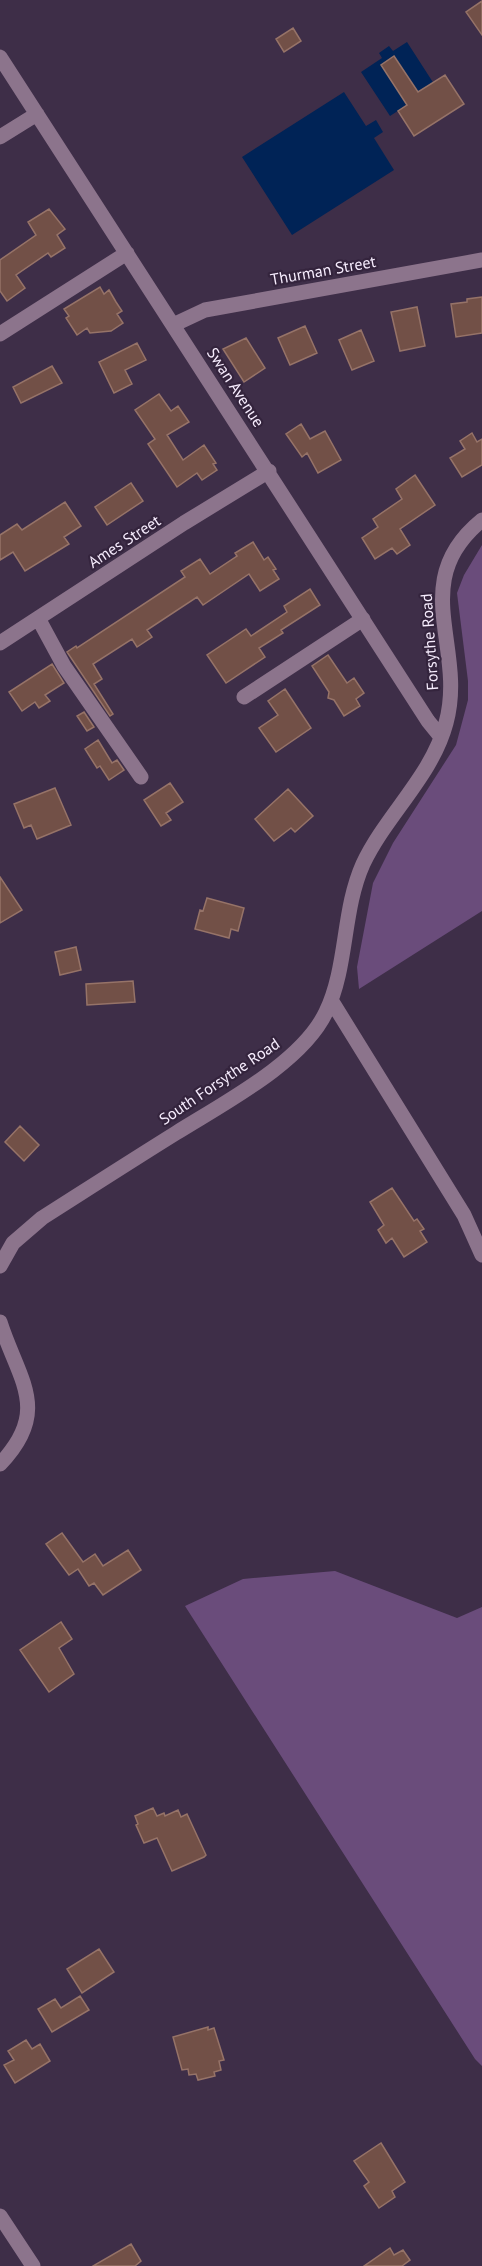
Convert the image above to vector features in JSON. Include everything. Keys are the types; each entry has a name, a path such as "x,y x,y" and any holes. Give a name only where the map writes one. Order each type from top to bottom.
{"street":[{"name":"Swan Avenue","path":"0,57 269,471 428,721 441,737"},
{"path":"0,137 37,114"},
{"path":"0,334 127,253"},
{"name":"Thurman Street","path":"173,325 205,310 482,260"},
{"name":"Ames Street","path":"0,643 184,523 269,471"},
{"name":"Forsythe Road","path":"441,737 451,696 450,663 441,599 443,581 453,554 464,537 482,520"},
{"path":"38,618 64,666 141,777"},
{"path":"244,697 363,619"},
{"name":"South Forsythe Road","path":"0,1266 13,1243 42,1218 236,1095 288,1058 319,1025 339,975 348,910 364,863 376,840 417,780 441,737"},
{"path":"331,999 464,1215 482,1254"},
{"path":"0,1322 23,1379 28,1406 21,1437 0,1464"},
{"path":"0,2216 33,2266"}],"shaded area":[{"path":"482,545 482,911 359,989 357,967 373,883 393,843 456,745 468,700 468,681 457,593 464,575"},
{"path":"335,1571 457,1618 482,1607 482,2066 475,2059 185,1606 243,1579"}],"water":[{"path":"407,42 436,87 421,97 394,56 381,65 407,105 390,116 361,72 382,58 379,53 389,46 393,51"},
{"path":"344,92 366,126 376,120 383,132 374,138 394,170 292,235 242,157"}],"building":[{"path":"482,1 482,35 466,12"},
{"path":"293,28 301,41 284,52 276,39"},
{"path":"394,56 418,92 445,75 464,104 414,136 398,111 407,105 381,65"},
{"path":"49,209 65,229 57,235 65,248 51,257 48,253 16,275 25,288 7,301 0,291 0,260 36,235 28,222"},
{"path":"100,287 104,294 109,290 122,311 117,314 123,323 111,331 90,333 87,328 77,335 66,318 69,316 64,309"},
{"path":"482,297 482,333 456,337 451,304"},
{"path":"417,307 425,346 400,351 391,312"},
{"path":"305,326 317,353 290,365 278,338"},
{"path":"361,330 374,361 352,370 339,340"},
{"path":"246,338 265,368 244,382 223,349"},
{"path":"137,343 146,360 125,370 132,384 114,393 99,362"},
{"path":"52,366 62,383 21,403 13,387"},
{"path":"159,394 171,411 178,406 189,422 167,435 183,460 204,445 216,463 213,464 217,470 202,480 197,473 177,487 148,444 155,439 135,410"},
{"path":"301,424 310,439 325,431 341,460 318,473 307,453 302,457 286,434"},
{"path":"472,433 477,442 482,439 482,465 462,477 450,458 465,449 460,441"},
{"path":"415,475 435,505 400,529 410,545 397,554 392,548 375,559 362,538 378,527 373,519 402,499 396,489"},
{"path":"131,483 143,501 107,525 95,507"},
{"path":"65,502 81,526 64,537 69,544 25,571 13,552 0,560 0,535 17,524 22,530"},
{"path":"253,542 264,560 268,557 279,579 260,591 249,574 203,605 197,597 147,630 152,637 137,647 132,639 93,664 102,679 94,684 113,714 110,716 67,652 76,646 77,648 185,577 181,571 200,559 210,574 237,556 235,553"},
{"path":"310,589 320,605 281,630 283,633 259,648 265,657 226,683 207,655 246,629 251,636 287,612 284,606"},
{"path":"328,655 347,683 354,678 364,693 356,699 360,706 344,716 334,700 328,698 329,692 312,666"},
{"path":"52,664 64,683 45,695 50,701 39,708 35,702 22,711 9,692"},
{"path":"285,689 311,728 276,752 259,728 278,715 268,701"},
{"path":"84,712 94,727 87,731 77,716"},
{"path":"98,740 112,763 117,760 124,770 109,780 100,766 97,768 85,749"},
{"path":"170,783 183,802 166,813 171,820 161,826 144,800"},
{"path":"55,788 71,825 37,839 31,825 24,828 14,804"},
{"path":"288,789 313,816 295,832 291,828 274,841 255,819"},
{"path":"0,877 22,910 0,923"},
{"path":"207,898 244,908 238,931 231,929 229,938 195,929 200,910 203,911"},
{"path":"76,947 81,970 60,975 55,952"},
{"path":"133,981 135,1002 87,1005 86,984"},
{"path":"20,1126 39,1145 24,1161 5,1142"},
{"path":"392,1188 414,1221 417,1219 424,1229 420,1231 427,1242 404,1257 392,1238 386,1243 378,1230 384,1225 370,1202"},
{"path":"62,1533 83,1562 95,1554 103,1566 128,1550 141,1570 103,1595 94,1583 89,1586 78,1569 69,1575 46,1544"},
{"path":"61,1622 72,1639 59,1648 74,1674 49,1692 20,1650"},
{"path":"153,1808 157,1816 164,1813 165,1816 178,1810 181,1817 187,1814 206,1855 172,1871 157,1838 144,1843 136,1825 138,1824 135,1816"},
{"path":"99,1949 114,1972 82,1993 67,1969"},
{"path":"80,1996 89,2010 52,2032 38,2009 55,1999 61,2008"},
{"path":"208,2027 208,2030 214,2028 224,2060 219,2061 221,2070 214,2072 215,2076 198,2080 196,2074 189,2075 188,2069 182,2070 173,2037"},
{"path":"26,2040 32,2049 40,2044 50,2061 15,2083 4,2065 14,2060 8,2051"},
{"path":"381,2143 405,2182 392,2191 395,2197 379,2208 364,2186 369,2182 354,2161"},
{"path":"131,2244 141,2261 135,2266 93,2266"},
{"path":"390,2248 394,2255 403,2250 410,2260 402,2266 364,2266"}]}
